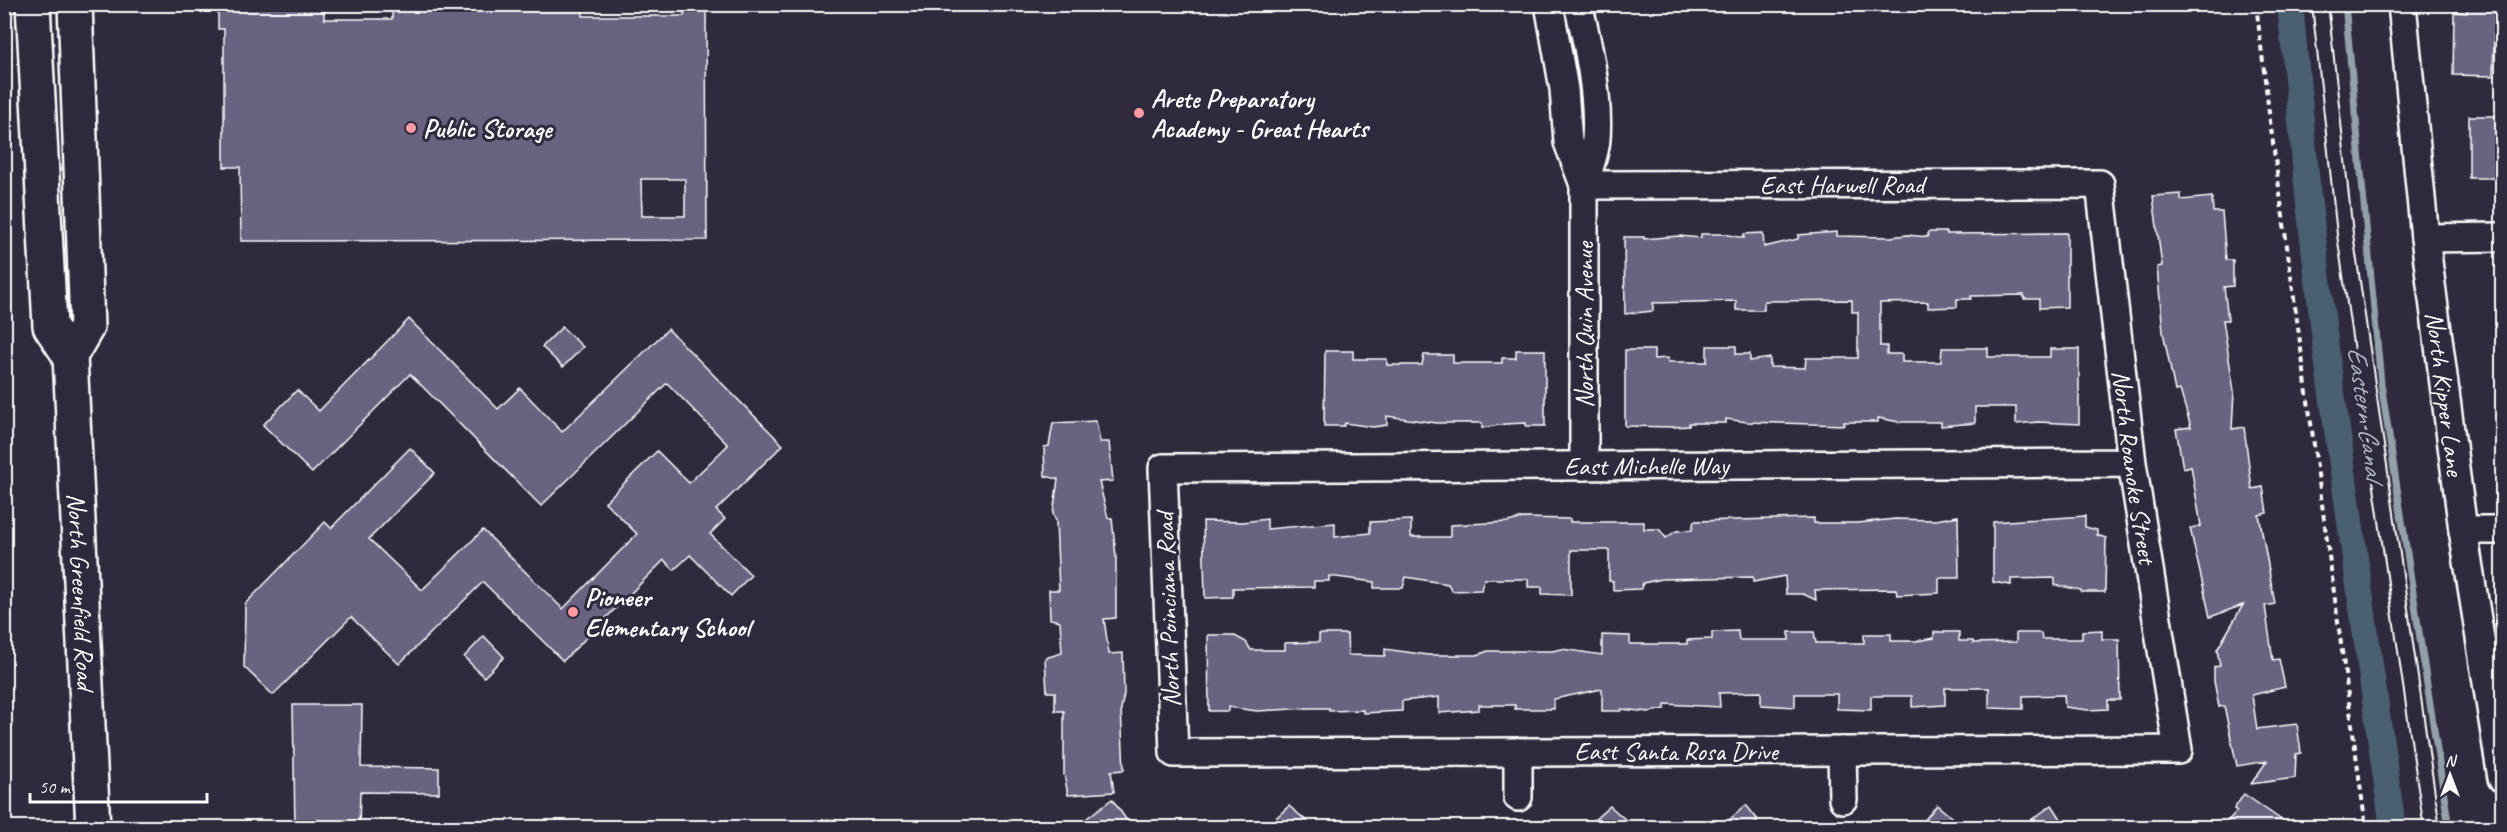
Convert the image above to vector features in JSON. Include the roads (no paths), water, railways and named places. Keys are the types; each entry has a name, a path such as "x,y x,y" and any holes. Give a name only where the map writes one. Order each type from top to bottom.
{"main road":[{"path":"33,4 50,326 70,356 87,327 75,4"},
{"path":"43,191 81,173"},
{"name":"North Greenfield Road","path":"70,356 93,828"}],"street":[{"name":"North Quin Avenue","path":"1549,4 1564,89 1568,142 1584,185"},
{"name":"North Quin Avenue","path":"1578,4 1588,42 1596,140 1584,185 1584,466"},
{"name":"North Kipper Lane","path":"2402,4 2425,238 2463,530 2502,778"},
{"name":"East Harwell Road","path":"1584,185 2100,184"},
{"name":"North Roanoke Street","path":"2100,184 2132,463 2178,750"},
{"path":"2425,238 2502,237"},
{"name":"East Michelle Way","path":"1163,468 2132,463"},
{"name":"North Poinciana Road","path":"1163,468 1174,753"},
{"path":"2463,530 2502,530"},
{"name":"East Santa Rosa Drive","path":"1174,753 2178,750"},
{"path":"1842,751 1843,799"},
{"path":"1518,752 1518,797"}],"lane":[{"path":"2320,4 2345,234 2432,828"}],"waterway":[{"name":"Eastern Canal","path":"2290,4 2308,195 2327,358 2393,828"},
{"path":"2345,4 2381,383 2449,828"}],"place":[{"name":"Arete Preparatory Academy - Great Hearts","path":"1139,113"},
{"name":"Public Storage","path":"411,128"},
{"name":"Pioneer Elementary School","path":"573,612"}]}
